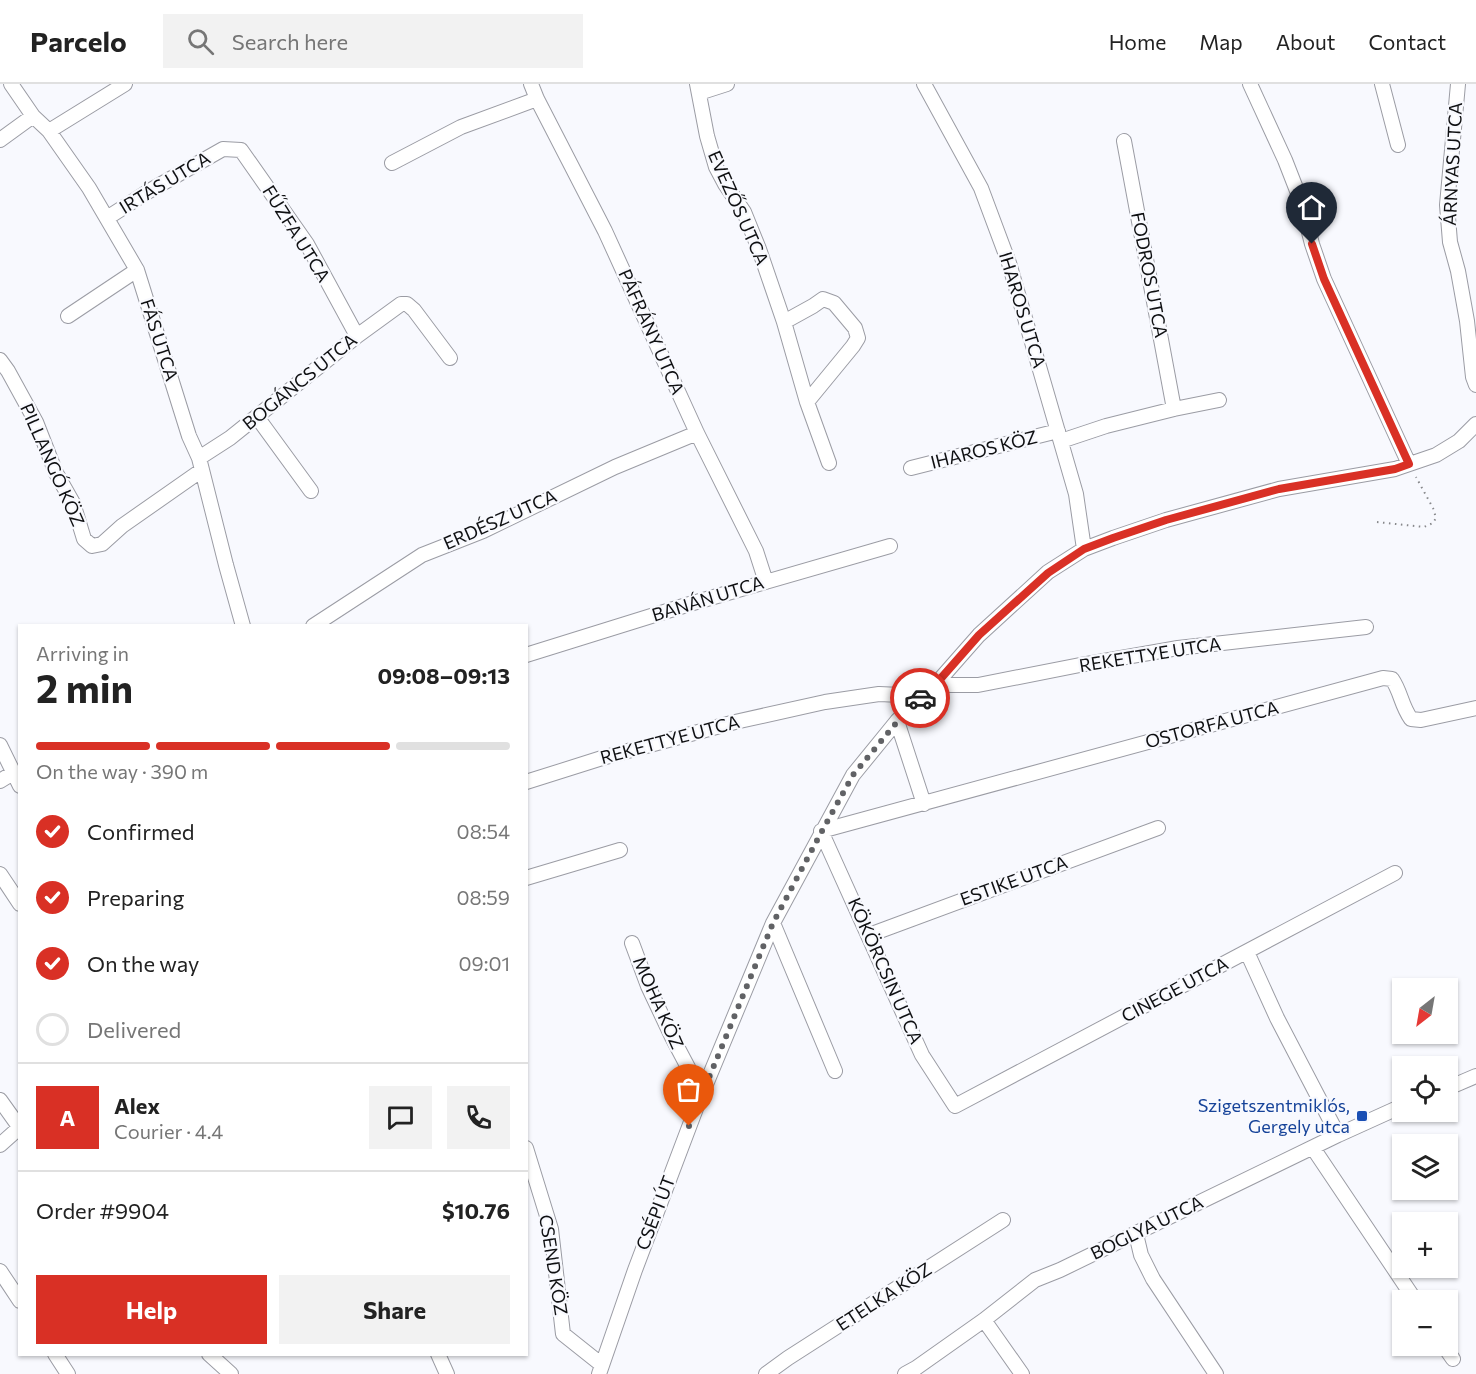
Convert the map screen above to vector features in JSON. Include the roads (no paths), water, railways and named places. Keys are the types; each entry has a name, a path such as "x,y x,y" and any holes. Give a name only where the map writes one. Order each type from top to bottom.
{"street":[{"name":"FÁS UTCA","path":"11,84 33,116 49,131 89,188 137,270 189,436 200,464 242,624"},
{"path":"49,131 125,84"},
{"name":"PÁFRÁNY UTCA","path":"531,84 605,231 697,433 756,552 766,582"},
{"name":"EVEZŐS UTCA","path":"727,84 698,88 707,136 716,167 744,212 759,249 784,322 807,402 829,463"},
{"name":"IHAROS UTCA","path":"924,84 984,197 1009,263 1076,494 1084,549"},
{"path":"1250,84 1301,201 1324,279 1409,464"},
{"path":"1382,84 1398,145"},
{"name":"ÁRNYAS UTCA","path":"1458,84 1448,205 1450,242 1458,271 1476,385"},
{"path":"392,163 460,127 537,99"},
{"path":"0,140 33,116"},
{"name":"FODROS UTCA","path":"1124,141 1174,409"},
{"name":"IRTÁS UTCA","path":"107,218 149,190 223,149"},
{"name":"FŰZFA UTCA","path":"223,149 241,150 307,244 357,336"},
{"path":"68,316 137,270"},
{"path":"784,322 823,299 834,303 855,328 858,338 807,402"},
{"name":"BOGÁNCS UTCA","path":"200,464 357,336 401,304 407,304 414,310 450,358"},
{"name":"PILLANGÓ KÖZ","path":"0,360 36,422 56,473 73,503 84,539 92,546 102,544 200,464"},
{"path":"1059,436 1219,400"},
{"path":"257,417 311,491"},
{"name":"CSÉPI ÚT","path":"601,1370 635,1270 702,1094 773,923 853,775 897,722 935,685 979,635 1048,573 1084,549 1166,520 1279,489 1395,469 1436,455 1459,441 1476,424"},
{"name":"ERDÉSZ UTCA","path":"316,624 422,555 483,531 615,467 697,433"},
{"name":"IHAROS KÖZ","path":"911,468 1059,436"},
{"name":"BANÁN UTCA","path":"528,654 693,603 890,546"},
{"name":"REKETTYE UTCA","path":"935,685 978,685 1178,648 1366,627"},
{"name":"OSTORFA UTCA","path":"822,831 1383,678 1392,679 1404,709 1411,719 1421,720 1476,708"},
{"name":"REKETTYE UTCA","path":"528,781 602,758 735,722 825,702 879,694 922,696"},
{"path":"897,722 924,804"},
{"path":"0,745 16,780 0,781"},
{"name":"ESTIKE UTCA","path":"869,934 1158,828"},
{"name":"KÖKÖRCSIN UTCA","path":"822,831 922,1055 955,1106"},
{"path":"528,877 620,850"},
{"name":"CINEGE UTCA","path":"955,1106 1395,873"},
{"path":"0,874 18,901"},
{"path":"773,923 835,1071"},
{"name":"MOHA KÖZ","path":"632,943 672,1037 702,1094"},
{"path":"1247,952 1277,1018 1338,1135"},
{"path":"1458,1084 1476,1076"},
{"path":"0,1100 18,1127"},
{"name":"BOGLYA UTCA","path":"905,1374 984,1320 1035,1280 1392,1111"},
{"path":"0,1145 18,1129"},
{"path":"1313,1148 1407,1290"},
{"name":"CSEND KÖZ","path":"528,1154 551,1229 563,1334 601,1370"},
{"name":"ETELKA KÖZ","path":"766,1374 1003,1220"},
{"path":"1136,1234 1141,1255 1153,1279 1216,1374"},
{"path":"0,1271 18,1298"},
{"path":"984,1320 1022,1374"},
{"path":"56,1356 68,1374"},
{"path":"211,1356 231,1374"},
{"path":"439,1356 447,1374"}],"place":[{"name":"Szigetszentmiklós, Gergely utca","path":"1362,1116"}]}
